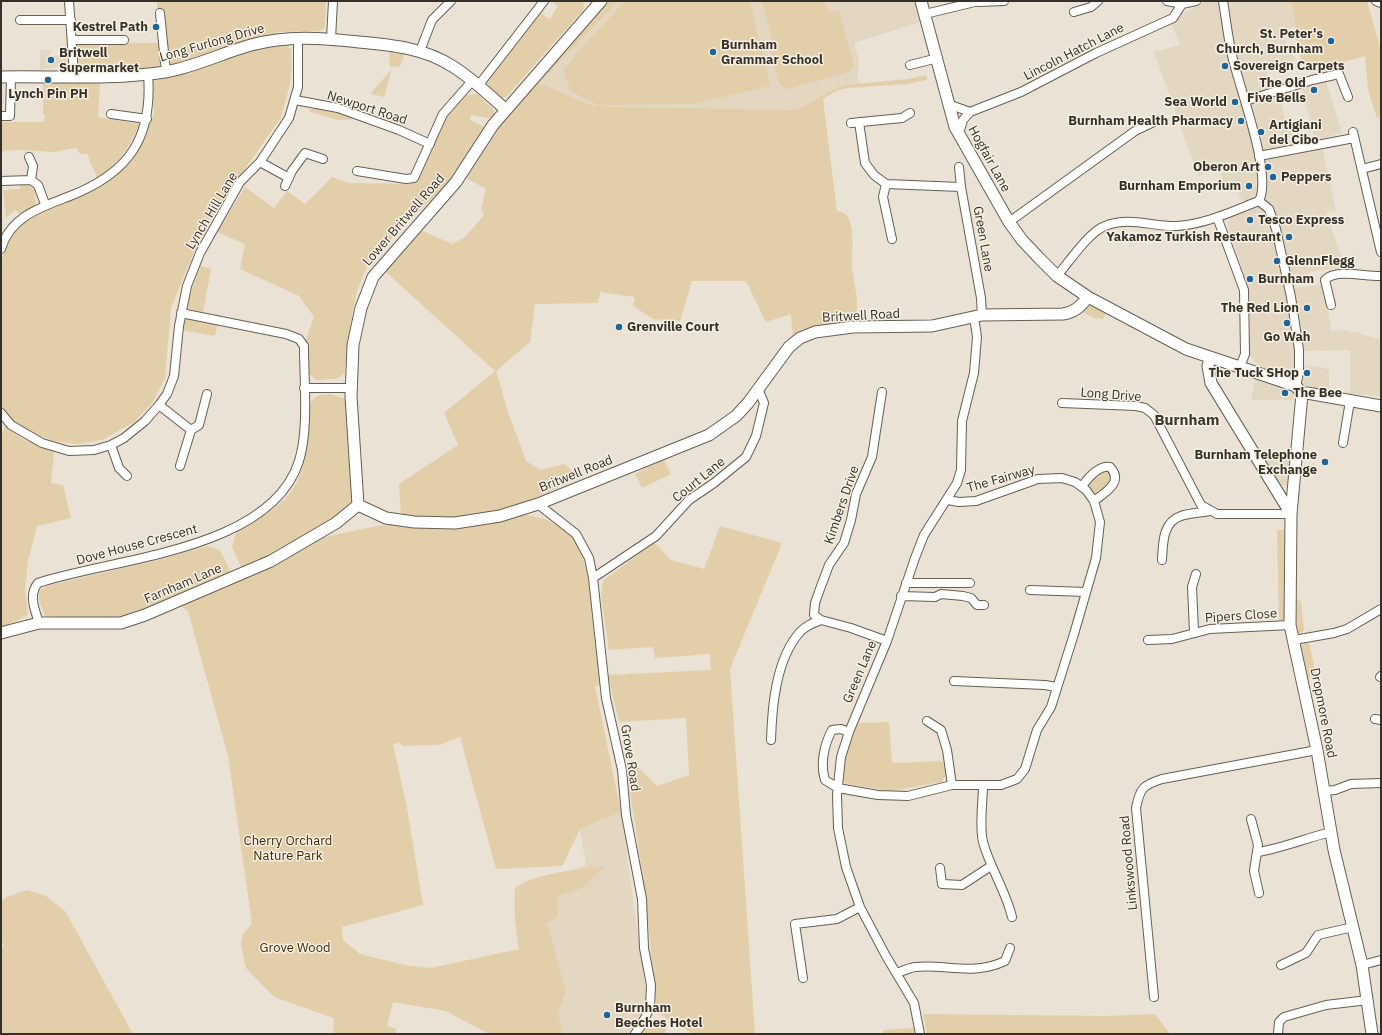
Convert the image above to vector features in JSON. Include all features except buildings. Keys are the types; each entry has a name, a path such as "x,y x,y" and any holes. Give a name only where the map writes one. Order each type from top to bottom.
{"street":[{"path":"69,1 73,40 74,76"},
{"path":"331,39 333,1"},
{"path":"420,51 432,20 452,1"},
{"path":"357,171 406,179 414,178 443,114 475,83 544,1"},
{"name":"Hogfair Lane","path":"921,1 938,58 953,122 959,134 1009,222 1022,240 1058,276 1088,297"},
{"path":"925,14 979,1 1004,1"},
{"path":"1074,12 1091,7 1098,1"},
{"path":"1167,1 1182,4 1196,1"},
{"path":"1376,1 1381,3"},
{"name":"Lower Britwell Road","path":"358,505 351,388 353,345 361,308 373,277 456,182 493,125 597,3"},
{"path":"1058,276 1094,233 1104,226 1118,222 1131,222 1177,226 1217,217 1259,201 1263,194 1259,156 1232,56 1222,3"},
{"name":"Lincoln Hatch Lane","path":"970,112 1021,92 1096,53 1173,18 1182,4"},
{"path":"160,13 166,72"},
{"path":"20,20 71,20"},
{"name":"Long Furlong Drive","path":"6,77 148,74 166,72 201,63 250,45 276,39 298,37 331,39 402,46 420,51 452,65 506,110"},
{"name":"Lynch Hill Lane","path":"1,413 11,425 30,437 56,448 69,451 94,450 111,445 124,438 145,422 159,405 167,394 174,376 181,314 187,286 200,253 240,182 260,162 289,118 298,87 298,37"},
{"path":"73,40 124,40"},
{"path":"910,65 938,58"},
{"path":"1,249 3,243 17,222 31,211 96,184 114,172 127,158 138,141 147,119 149,95 148,74"},
{"path":"1244,101 1312,80 1339,74 1348,97"},
{"path":"1,116 10,116 6,77"},
{"name":"Newport Road","path":"295,100 338,108 399,130 430,144"},
{"path":"948,104 957,105 970,112 963,120 959,134"},
{"path":"851,123 902,118 910,113"},
{"path":"111,114 147,119"},
{"path":"1009,222 1135,131 1158,120"},
{"path":"860,122 865,163 874,174 886,184 961,188"},
{"path":"1259,156 1329,144 1354,135 1381,252"},
{"path":"260,162 287,182 305,153 323,159"},
{"path":"29,157 35,163 31,180"},
{"path":"1362,169 1381,164"},
{"name":"Green Lane","path":"920,1034 914,1003 886,956 860,907 846,867 838,828 838,788 842,757 849,732 887,642 901,596 924,535 934,518 948,500 957,483 961,470 962,421 974,373 980,291 961,188 959,168"},
{"path":"1,180 31,180 38,185 45,204"},
{"path":"886,184 883,197 892,239"},
{"path":"1259,201 1269,209 1279,239 1290,292 1299,350 1299,390"},
{"path":"1217,217 1244,290 1245,354 1240,367"},
{"path":"1331,305 1325,280 1328,276 1344,274 1381,276"},
{"path":"1088,297 1186,349 1210,358 1240,367 1307,393 1381,406"},
{"name":"Britwell Road","path":"358,505 386,518 432,524 478,520 500,516 538,504 709,435 736,416 759,391 789,347 800,338 815,332 853,327 932,326 978,316 1072,312 1080,308 1088,297"},
{"name":"Dove House Crescent","path":"39,623 32,594 38,583 173,551 218,535 256,514 277,497 289,482 299,462 304,436 304,346 299,339 286,334 181,314"},
{"path":"1210,358 1208,366 1211,383 1287,496"},
{"path":"304,388 351,388"},
{"name":"Dropmore Road","path":"1299,390 1287,496 1291,514 1290,625 1317,750 1331,832 1362,965 1372,1034"},
{"name":"Court Lane","path":"593,578 656,536 689,500 714,483 746,457 756,436 764,403 759,391"},
{"name":"Kimbers Drive","path":"821,620 814,615 815,603 829,565 844,543 851,520 856,494 872,457 882,392"},
{"path":"180,466 191,430 199,425 207,394"},
{"path":"1346,439 1350,401"},
{"name":"Long Drive","path":"1062,404 1136,406 1145,408 1154,415 1201,505 1209,510"},
{"path":"159,405 191,430"},
{"path":"111,445 119,468 127,476"},
{"path":"1082,486 1086,480 1100,468 1110,467 1116,473 1116,480 1114,484 1094,501"},
{"name":"The Fairway","path":"838,788 878,795 908,796 952,785 1001,785 1017,779 1025,769 1037,730 1051,707 1096,558 1100,522 1094,501 1082,486 1062,478 1038,479 976,501 958,502 948,500"},
{"name":"Grove Road","path":"538,504 576,534 589,558 593,578 606,698 622,770 626,815 642,899 644,948 651,985 650,1007 641,1026 635,1034"},
{"name":"Farnham Lane","path":"1,633 39,623 121,623 145,615 188,598 271,561 336,523 358,505"},
{"path":"1162,560 1163,535 1174,520 1181,516 1209,510 1217,514 1291,514"},
{"name":"Pipers Close","path":"1194,632 1192,587 1196,574"},
{"path":"906,583 970,583"},
{"path":"1030,590 1086,592"},
{"path":"901,596 935,597 940,594 963,596 970,598 977,605 984,605"},
{"path":"1294,640 1334,633 1347,628 1381,609"},
{"path":"771,740 772,709 782,666 800,632 808,625 821,620 851,628 887,642"},
{"name":"Pipers Close","path":"1148,640 1172,639 1210,629 1290,625"},
{"path":"954,681 1045,685 1056,687"},
{"path":"927,721 941,730 947,750 952,785"},
{"path":"838,788 825,780 822,771 823,758 832,730 840,729 849,732"},
{"name":"Linkswood Road","path":"1154,998 1136,808 1139,793 1147,783 1162,779 1317,750"},
{"path":"1323,791 1335,790 1351,784 1381,783"},
{"path":"983,785 983,840 991,866 1008,900 1012,917"},
{"path":"1251,819 1258,845 1254,870 1259,893"},
{"path":"1258,852 1276,849 1284,844 1331,832"},
{"path":"940,868 942,884 962,885 991,866"},
{"path":"803,978 794,924 837,918 860,907"},
{"path":"1281,965 1306,953 1318,936 1353,927"},
{"path":"897,973 914,967 972,970 991,967 1004,961 1010,948"},
{"path":"1362,965 1381,960"},
{"path":"1278,1034 1279,1022 1284,1016 1326,1005 1368,1000"}],"shaded area":[{"name":"Burnham Grammar School","path":"619,1 915,1 921,22 854,43 859,61 857,80 861,84 836,88 802,107 792,110 593,106 538,83"},
{"path":"1205,1 1291,1 1295,27 1280,31 1295,59 1288,62 1289,68 1275,72 1274,68 1268,69 1267,72 1271,87 1279,93 1286,122 1290,122 1292,136 1288,137 1290,141 1314,136 1302,88 1326,81 1342,133 1311,141 1312,148 1322,146 1336,211 1326,212 1345,267 1309,272 1310,276 1294,284 1294,288 1321,285 1327,303 1331,331 1349,330 1349,332 1359,332 1360,334 1381,339 1381,396 1350,394 1350,350 1302,351 1304,366 1310,365 1329,369 1329,391 1304,385 1291,376 1260,368 1250,355 1248,287 1227,223 1234,212 1252,206 1241,199 1237,189 1232,191 1229,183 1225,185 1219,168 1198,176 1154,52 1180,45 1170,21"},
{"path":"40,50 51,50 51,56 66,55 67,65 40,70"},
{"path":"1256,377 1295,391 1294,400 1251,400"},
{"path":"1291,459 1289,480 1287,485 1280,486 1264,460"},
{"path":"621,812 647,1000 636,1029 629,1034 534,1034 523,890 586,865 580,829"}],"green space":[{"path":"157,1 326,1 325,27 320,31 277,32 275,35 174,66 166,65 162,11 157,9"},
{"path":"546,1 551,1 547,6"},
{"path":"551,1 583,1 584,9 505,98 496,99 484,88 485,81 540,9 544,10 542,14 550,19 558,6"},
{"path":"604,1 619,1 539,83 593,106 792,110 802,107 836,88 847,85 907,79 926,75 927,80 907,84 848,88 836,91 823,99 837,211 846,214 852,232 852,266 857,299 857,310 850,319 793,341 791,314 766,322 746,281 692,281 680,321 653,319 633,306 635,297 600,292 598,303 535,304 530,342 496,371 508,412 526,461 540,470 565,464 578,478 522,503 487,514 455,518 401,517 399,484 458,445 444,413 495,371 378,265 414,227 452,244 465,237 484,215 481,209 486,189 466,178 494,132"},
{"path":"625,1 750,1 770,86 693,104 598,105 570,91 563,70 590,38"},
{"path":"762,1 825,1 828,13 839,10 854,65 851,71 788,89 779,84 770,49 774,48"},
{"path":"1291,1 1367,1 1381,50 1381,116 1377,118 1368,90 1365,56 1308,72 1300,56"},
{"path":"74,42 159,43 162,66 142,69 75,68"},
{"path":"285,44 291,49 291,76 280,119 204,227 171,308 165,378 153,402 134,422 102,440 77,444 54,441 25,430 3,412 1,408 1,263 7,240 24,217 97,188 123,169 141,144 154,113 152,79 255,49"},
{"path":"389,51 405,53 400,66 390,67"},
{"path":"392,69 384,97 372,94 371,93"},
{"path":"43,82 100,82 98,117 140,124 123,154 111,167 97,178 87,154 80,154 77,148 53,152 22,150 1,151 1,122 44,122"},
{"path":"477,94 493,109 494,119 471,115 470,120 484,127 454,179 405,224 368,264 357,291 351,320 344,374 336,379 316,380 307,372 305,342 314,317 299,296 240,269 245,244 217,232 245,187 274,208 287,191 305,204 332,177 349,183 412,184 446,113 461,95"},
{"path":"316,107 361,119 338,120 308,111"},
{"path":"20,183 29,185 35,190 36,204 20,214 15,210 6,218 3,190 20,189"},
{"path":"200,266 211,269 203,312 188,309 188,302"},
{"path":"1096,305 1107,311 1103,319 1094,318 1081,311 1086,306"},
{"path":"185,318 218,323 215,336 182,330"},
{"path":"331,394 358,404 362,474 356,503 285,552 255,565 241,567 232,547 236,533 272,510 290,493 300,475 306,454 308,441 307,415 310,405 318,396"},
{"path":"5,426 23,439 54,451 51,483 63,485 71,518 37,526 28,561 25,589 28,615 1,629 1,437"},
{"path":"664,459 671,474 642,488 635,474"},
{"path":"1108,470 1112,475 1113,481 1100,493 1095,494 1088,489 1089,482 1102,471"},
{"path":"1298,504 1295,597 1301,602 1304,630 1302,633 1298,633 1296,630 1293,596"},
{"path":"520,514 534,516 561,527 572,537 579,550 585,567 594,608 603,685 595,686 621,812 580,829 562,866 496,869 460,737 439,745 402,746 400,743 393,744 407,808 423,905 342,927 343,940 360,954 404,965 431,968 519,949 515,919 515,888 523,883 545,875 571,870 604,867 584,887 558,896 558,917 547,923 566,992 558,1012 562,1034 489,1034 446,1011 393,1002 387,1026 396,1029 396,1034 334,1034 333,1018 274,997 246,968 241,945 243,934 252,924 228,756 188,611 181,606 319,538 387,524 418,528 461,527"},
{"path":"720,526 782,543 730,669 755,1034 693,1034 657,1013 644,890 626,768 638,767 657,786 689,775 686,718 619,722 608,675 711,670 710,654 655,658 653,647 609,650 601,596 603,581 654,542 671,560 704,569"},
{"path":"1277,530 1285,530 1286,619 1283,622 1279,620"},
{"path":"207,546 220,550 232,575 118,621 45,616 39,600 39,591 46,586 158,560"},
{"path":"1307,642 1310,645 1315,673 1313,677 1309,678 1306,675 1300,646"},
{"path":"889,722 892,763 943,761 946,774 942,782 890,791 844,783 844,760 858,723"},
{"path":"27,890 46,896 65,911 133,1034 1,1034 1,948 4,945 1,941 1,903 6,897"},
{"path":"923,1014 1105,1016 1155,1014 1170,1034 927,1034"},
{"path":"650,1020 666,1028 665,1034 640,1034"},
{"path":"914,1028 915,1034 883,1034 883,1030"}],"place":[{"name":"Kestrel Path","path":"156,27"},
{"name":"St. Peter's Church, Burnham","path":"1331,41"},
{"name":"Burnham Grammar School","path":"713,52"},
{"name":"Britwell Supermarket","path":"51,60"},
{"name":"Sovereign Carpets","path":"1225,66"},
{"name":"Lynch Pin PH","path":"48,80"},
{"name":"The Old Five Bells","path":"1314,90"},
{"name":"Sea World","path":"1235,102"},
{"name":"Burnham Health Pharmacy","path":"1241,121"},
{"name":"Artigiani del Cibo","path":"1261,132"},
{"name":"Oberon Art","path":"1268,167"},
{"name":"Peppers","path":"1273,177"},
{"name":"Burnham Emporium","path":"1249,186"},
{"name":"Tesco Express","path":"1250,220"},
{"name":"Yakamoz Turkish Restaurant","path":"1289,237"},
{"name":"GlennFlegg","path":"1277,261"},
{"name":"Burnham","path":"1250,279"},
{"name":"The Red Lion","path":"1307,308"},
{"name":"Go Wah","path":"1287,323"},
{"name":"Grenville Court","path":"619,327"},
{"name":"The Tuck SHop","path":"1307,373"},
{"name":"The Bee","path":"1285,393"},
{"name":"Burnham Telephone Exchange","path":"1325,462"},
{"name":"Burnham Beeches Hotel","path":"607,1015"}],"district":[{"name":"Burnham","path":"1187,421"}],"park label":[{"name":"Cherry Orchard Nature Park","path":"288,848"},
{"name":"Grove Wood","path":"295,948"}]}
